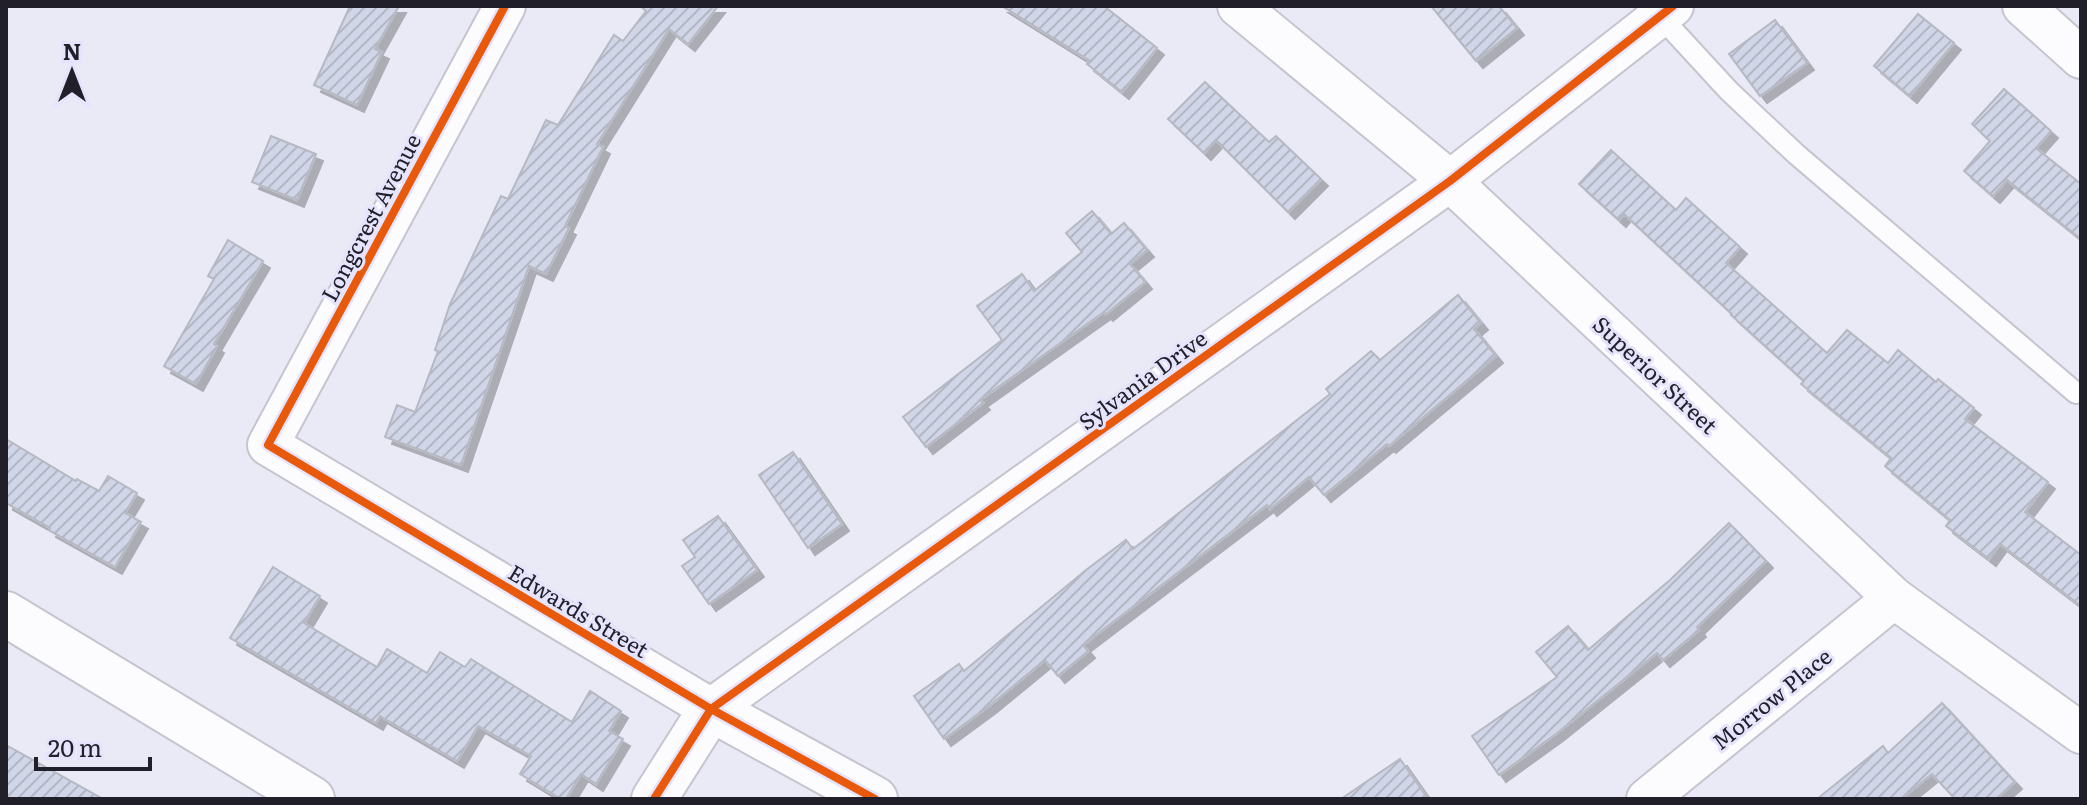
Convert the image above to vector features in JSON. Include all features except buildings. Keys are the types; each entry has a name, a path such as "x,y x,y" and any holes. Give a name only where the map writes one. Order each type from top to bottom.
{"street":[{"name":"Longcrest Avenue","path":"268,445 505,6"},
{"name":"Superior Street","path":"1238,6 1450,181 1894,598 2081,733"},
{"path":"2023,6 2081,58"},
{"name":"Sylvania Drive","path":"654,799 711,709 1450,181 1666,11"},
{"name":"Edwards Street","path":"268,445 711,709 875,799"},
{"name":"Morrow Place","path":"1647,799 1894,598"},
{"path":"6,614 312,799"}],"lane":[{"path":"1666,11 1729,91 1796,154 2076,393"}],"cycle path":[{"path":"505,6 268,445 711,709 875,799"},
{"path":"654,799 711,709 1450,181 1673,6"}]}
